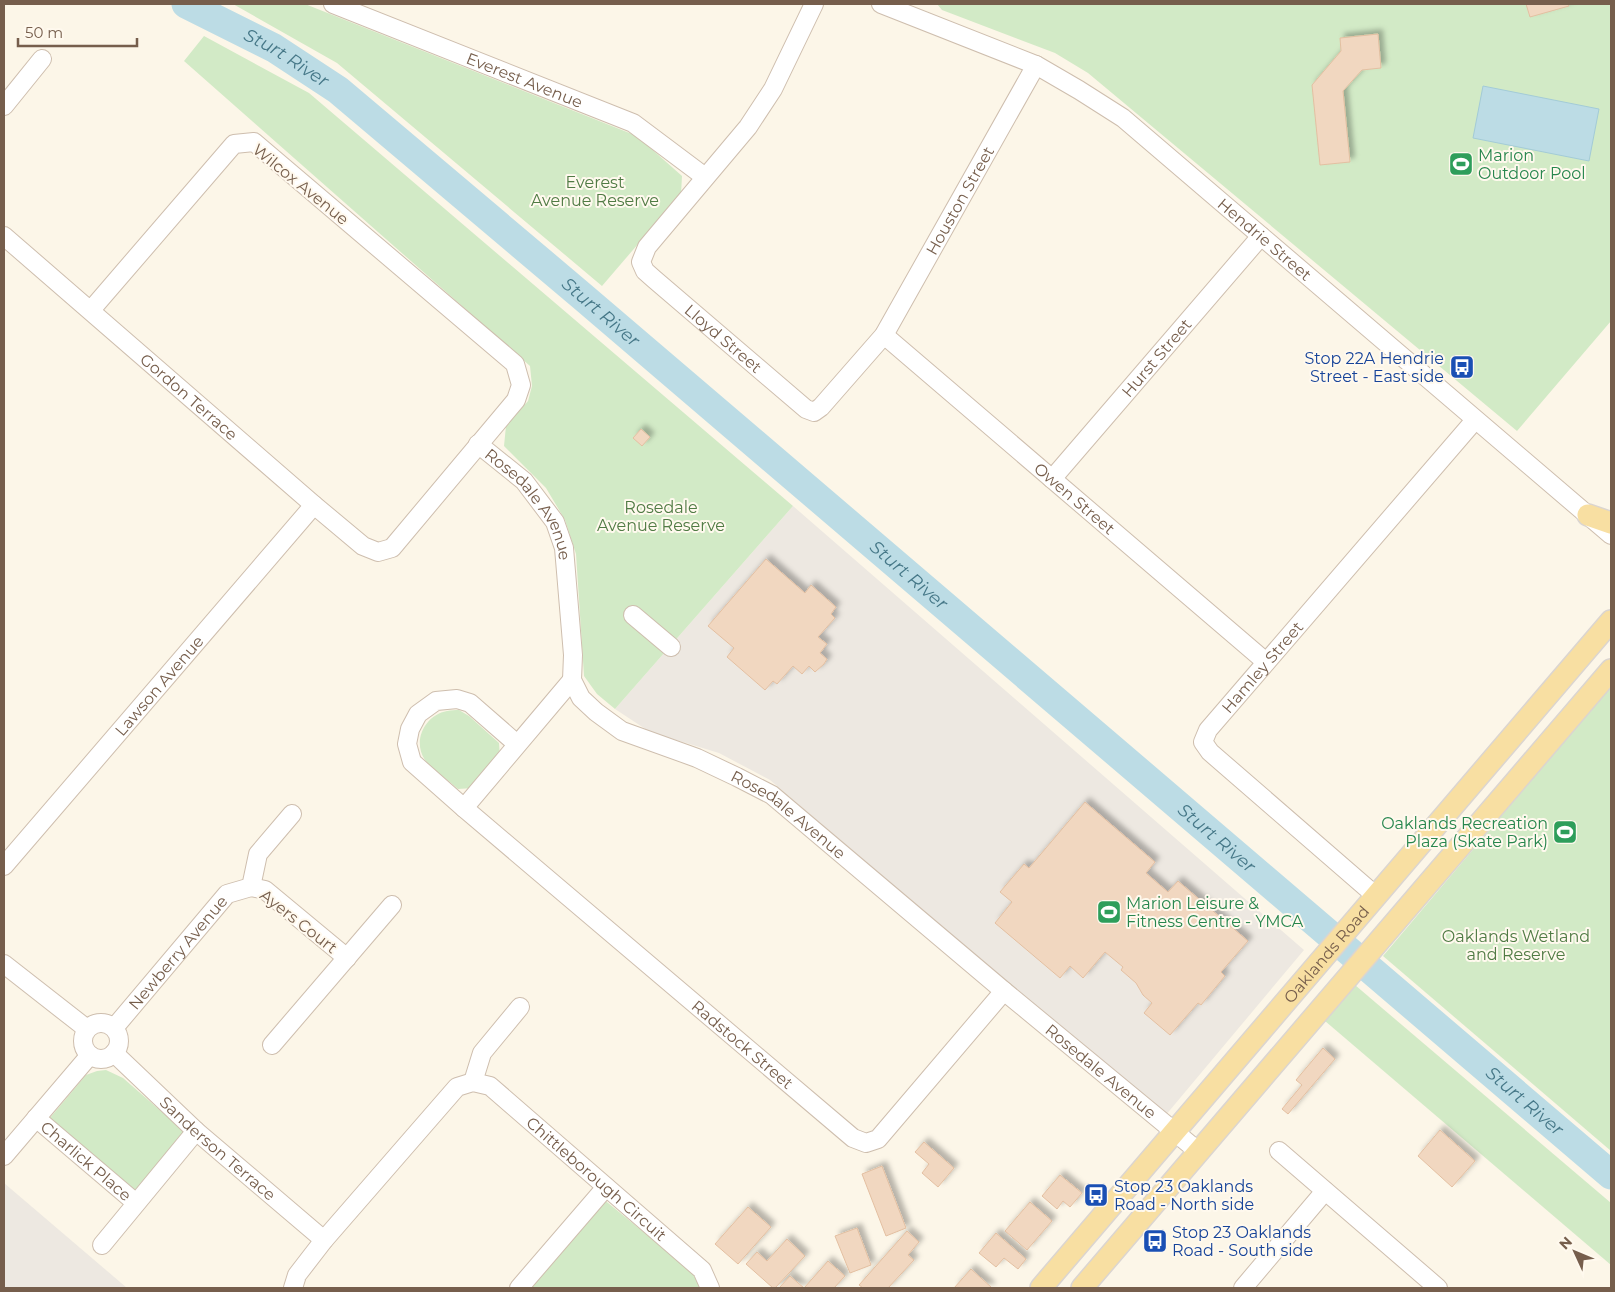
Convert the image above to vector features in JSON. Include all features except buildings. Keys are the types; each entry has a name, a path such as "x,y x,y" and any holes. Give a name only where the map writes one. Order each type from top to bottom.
{"main road":[{"path":"1588,515 1611,523"},
{"name":"Oaklands Road","path":"1041,1288 1611,621"},
{"name":"Oaklands Road","path":"1082,1288 1611,670"},
{"path":"1382,889 1400,878 1409,879 1413,884 1417,897"}],"street":[{"name":"Everest Avenue","path":"333,4 633,123 705,177"},
{"path":"705,177 748,126 773,89 814,4"},
{"name":"Hendrie Street","path":"881,4 904,8 1036,65 1123,118 1611,535"},
{"path":"4,106 42,59"},
{"name":"Houston Street","path":"884,335 1036,65"},
{"name":"Wilcox Avenue","path":"91,310 234,144 254,142 515,364 521,385 516,400 478,444"},
{"name":"Lloyd Street","path":"705,177 643,254 641,262 645,271 654,279 806,409 814,412 821,407 884,335"},
{"name":"Gordon Terrace","path":"4,236 363,546 378,552 392,548 478,444"},
{"name":"Hurst Street","path":"1052,479 1261,236"},
{"name":"Owen Street","path":"884,335 1266,662"},
{"name":"Hamley Street","path":"1382,889 1210,752 1203,742 1208,730 1475,420"},
{"name":"Rosedale Avenue","path":"478,444 524,482 555,522 564,548 572,655 572,680 581,698 596,712 622,731 697,758 772,795 1004,991 1199,1152"},
{"name":"Lawson Avenue","path":"4,865 314,505"},
{"path":"633,614 671,647"},
{"path":"464,808 572,680"},
{"name":"Radstock Street","path":"517,744 470,703 457,699 436,701 418,714 410,729 407,744 412,762 464,808 853,1138 866,1143 878,1139 1004,991"},
{"path":"251,887 258,854 292,814"},
{"name":"Ayers Court","path":"251,887 265,890 347,958"},
{"name":"Newberry Avenue","path":"114,1028 227,894 251,887"},
{"name":"Ayers Court","path":"272,1045 392,905"},
{"path":"4,964 87,1029"},
{"path":"293,1288 297,1275 324,1240 457,1087 473,1082 482,1052 520,1007"},
{"path":"102,1022 114,1028 119,1040 118,1047 114,1053 102,1059 90,1055 84,1049 82,1041 87,1029 94,1024 102,1022"},
{"name":"Sanderson Terrace","path":"114,1053 196,1131 324,1240"},
{"path":"4,1156 90,1055"},
{"name":"Chittleborough Circuit","path":"473,1082 490,1086 702,1270 710,1288"},
{"name":"Charlick Place","path":"36,1118 136,1203"},
{"path":"102,1245 196,1131"},
{"path":"1279,1151 1438,1288"},
{"path":"519,1288 606,1187"},
{"path":"1243,1288 1325,1191"}],"shaded area":[{"path":"793,506 1304,950 1165,1116 770,780 719,753 650,732 615,709"},
{"path":"4,1183 127,1288 4,1288"}],"green space":[{"name":"Everest Avenue Reserve","path":"233,4 305,4 637,136 682,176 681,194 602,286 337,63"},
{"path":"937,4 1611,4 1611,321 1517,431 1088,73 1055,53 942,10"},
{"name":"Rosedale Avenue Reserve","path":"204,36 309,93 793,506 615,709 597,694 584,676 576,554 565,520 546,488 504,446 506,426 528,401 532,386 530,366 184,61"},
{"name":"Oaklands Wetland and Reserve","path":"1611,686 1611,1151 1383,956"},
{"path":"459,710 469,716 499,743 500,757 473,788 458,789 436,771 421,753 420,737 427,723 439,713"},
{"path":"1355,985 1611,1203 1611,1265 1325,1021"},
{"path":"106,1070 123,1078 186,1133 135,1194 49,1119 86,1075"},
{"path":"602,1198 697,1276 703,1288 525,1288"}],"water":[{"path":"1483,86 1599,109 1589,161 1473,138"}],"waterway":[{"name":"Sturt River","path":"186,4 274,48 338,90 1611,1175"}],"place":[{"name":"Marion Outdoor Pool","path":"1461,164"},
{"name":"Stop 22A Hendrie Street - East side","path":"1462,367"},
{"name":"Oaklands Recreation Plaza (Skate Park)","path":"1565,832"},
{"name":"Marion Leisure & Fitness Centre - YMCA","path":"1109,912"},
{"name":"Stop 23 Oaklands Road - North side","path":"1096,1195"},
{"name":"Stop 23 Oaklands Road - South side","path":"1155,1241"}]}
